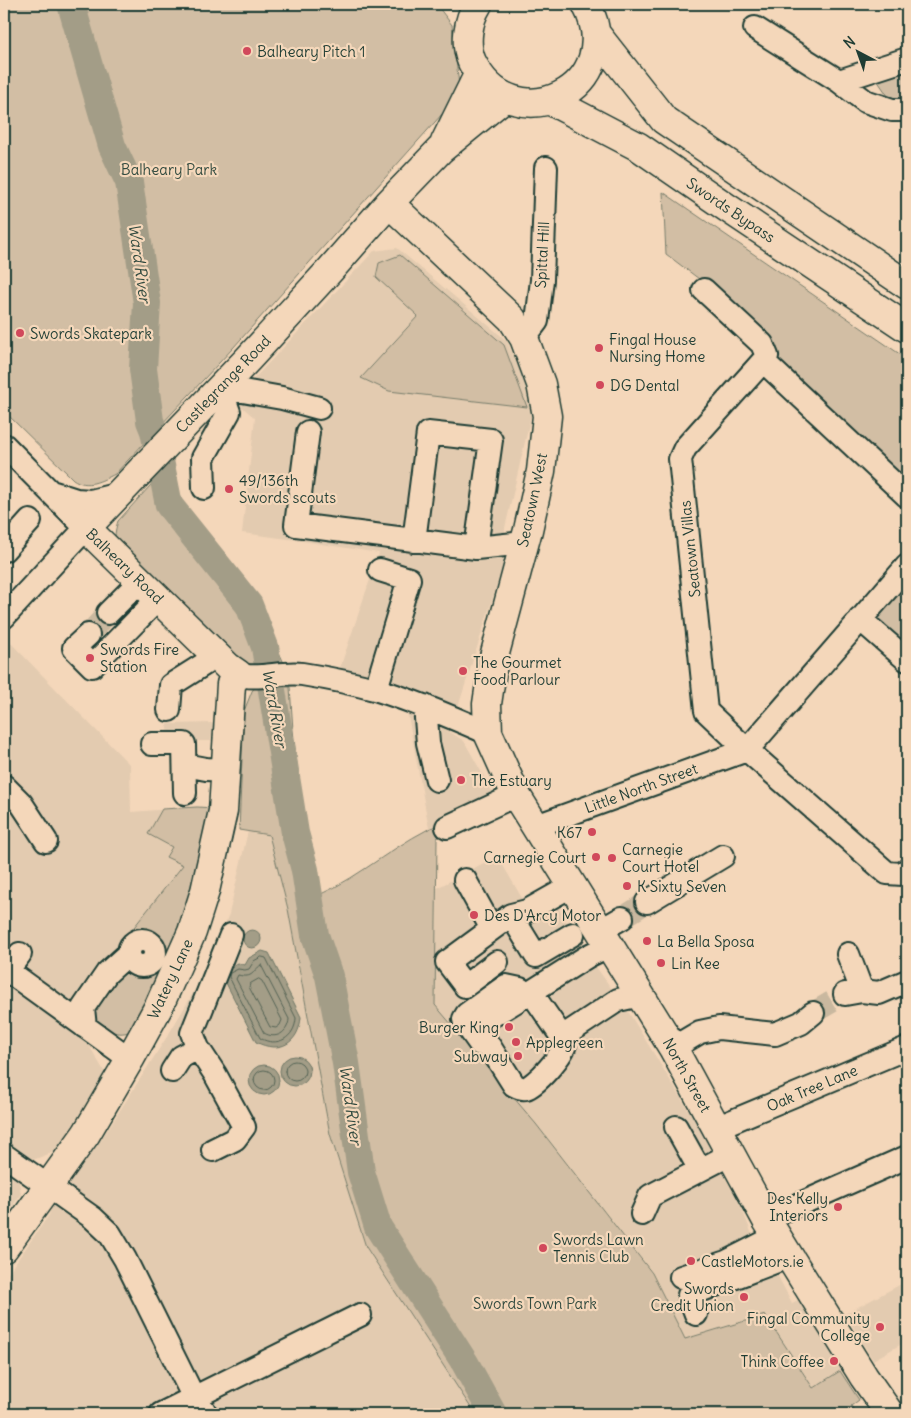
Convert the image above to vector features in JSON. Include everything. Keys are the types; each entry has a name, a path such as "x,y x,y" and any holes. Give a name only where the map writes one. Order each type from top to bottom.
{"main road":[{"path":"468,10 467,41 471,59 478,75 490,88 505,97 520,102 536,103 551,100 570,91 585,76 594,56 597,35 593,16 586,4"},
{"path":"597,35 664,120 907,285"},
{"name":"Castlegrange Road","path":"440,150 478,75"},
{"name":"Castlegrange Road","path":"86,528 177,430 332,269 440,150 505,97"},
{"name":"Swords Bypass","path":"551,100 639,147 907,328"},
{"name":"Seatown West","path":"390,203 512,320 524,338 541,384 547,416 541,471 494,657 488,704 488,733"},
{"name":"Balheary Road","path":"86,528 217,656 245,675"},
{"name":"Watery Lane","path":"4,1248 86,1134 159,1006 192,932 205,891 221,825 231,684 245,675"},
{"name":"North Street","path":"488,733 516,795 573,885 611,931 641,995 673,1048 778,1237 864,1377 890,1414"}],"street":[{"path":"755,28 839,81 865,101 892,110 907,110"},
{"path":"839,81 907,59"},
{"name":"Spittal Hill","path":"524,338 537,321 542,280 546,168"},
{"path":"704,290 762,344 767,356 764,361 907,496"},
{"name":"Seatown Villas","path":"764,361 685,448 680,459 706,711 747,750 887,873 903,874 907,870"},
{"path":"204,488 204,458 229,412 220,387 282,398 319,408"},
{"path":"308,432 296,525 476,548 524,543"},
{"path":"414,541 428,433 491,440 476,548"},
{"name":"Balheary Road","path":"4,445 86,528"},
{"path":"50,492 76,500 91,501 118,494"},
{"path":"4,550 30,521"},
{"name":"Castlegrange Road","path":"4,617 86,528"},
{"path":"747,750 907,566"},
{"path":"376,690 409,578 380,570"},
{"path":"108,613 149,590"},
{"path":"88,634 74,648 92,666 149,590"},
{"path":"860,619 907,660"},
{"path":"169,710 171,685 217,656"},
{"path":"245,675 300,674 376,690 425,706 488,733"},
{"path":"425,706 428,744 437,780"},
{"path":"152,744 184,744 185,793"},
{"name":"Little North Street","path":"536,826 747,750"},
{"path":"185,765 226,770"},
{"path":"4,786 21,803 46,841"},
{"path":"447,827 516,795"},
{"path":"647,902 724,856"},
{"path":"466,880 492,929"},
{"path":"497,962 465,986 447,962 511,915 527,911 573,885"},
{"path":"511,915 536,956 573,934"},
{"path":"514,1085 478,1026 525,990 588,956 611,931"},
{"path":"213,1150 235,1139 244,1127 215,1074 198,1048 192,1033 231,935"},
{"path":"85,1027 83,1008 107,973 128,954"},
{"path":"848,954 853,992 879,993 907,981"},
{"path":"10,964 85,1027 130,1059"},
{"path":"506,986 525,990 562,1037 565,1044 561,1054 538,1080 527,1088 520,1088 514,1085 468,1030 464,1019 467,1014 506,986"},
{"path":"562,1037 618,1000 641,995"},
{"path":"673,1048 700,1032 719,1028 774,1034 801,1023 813,1013"},
{"path":"172,1071 181,1057 198,1048"},
{"name":"Oak Tree Lane","path":"716,1128 907,1048"},
{"path":"676,1127 700,1170"},
{"path":"642,1214 650,1196 731,1154"},
{"path":"4,1155 93,1218 110,1234 129,1267 200,1406"},
{"path":"696,1314 689,1295 907,1156"},
{"path":"681,1277 726,1262 778,1237"},
{"path":"161,1414 200,1406 360,1315"}],"shaded area":[{"path":"397,248 507,341 524,380 531,416 505,528 504,563 458,707 387,679 339,671 379,553 242,533 255,418 234,400 374,251"},
{"path":"4,636 130,765 131,812 197,807 172,943 160,966 100,1025 87,1042 104,1071 103,1075 57,1151 30,1161 17,1171 21,1194 4,1218"},
{"path":"407,710 439,725 464,741 496,798 480,807 429,828"},
{"path":"214,723 211,741 168,741 167,724"},
{"path":"248,831 269,834 288,909 330,1134 366,1247 475,1414 4,1414 4,1279 49,1215 65,1164 101,1140 205,973 229,914"},
{"path":"498,857 526,905 552,896 576,939 629,1013 689,1111 692,1110 742,1209 751,1232 769,1259 792,1303 798,1300 843,1370 813,1388 765,1315 685,1339 652,1272 536,1124 435,1005 437,888"},
{"path":"907,1199 907,1229 899,1203"},
{"name":"Fingal Community College","path":"907,1281 907,1341 873,1360 845,1314"}],"green space":[{"name":"Balheary Park","path":"4,4 436,4 452,25 460,94 233,348 115,474 89,484 73,479 4,411"},
{"path":"907,70 907,101 888,96 877,80"},
{"path":"663,192 907,359 907,479 771,360 767,344 699,279 666,254"},
{"path":"400,255 504,345 527,407 389,391 361,378 418,316 376,277 379,263"},
{"path":"171,463 175,504 193,528 205,529 226,565 260,610 283,661 248,666 223,647 116,541 115,533 118,521"},
{"path":"907,578 907,649 873,618"},
{"name":"Swords Town Park","path":"256,686 290,687 305,834 319,895 351,878 412,838 444,822 449,831 437,838 435,1005 536,1124 652,1273 685,1339 765,1315 813,1388 840,1371 859,1400 851,1406 857,1414 475,1414 366,1247 330,1134 288,909 269,835 239,830 244,711"},
{"path":"215,808 205,851 169,962 131,1031 125,1033 114,1032 99,1025 90,1018 117,970 148,971 160,966 166,954 163,946 146,933 134,937 131,931 183,865 166,857 172,847 148,834 162,809"}],"water":[{"path":"252,930 258,933 261,939 258,945 252,948 246,945 243,939 246,933"},
{"path":"262,951 269,953 301,1017 296,1034 292,1040 280,1046 272,1047 256,1042 223,977 226,969 238,963 245,965 249,958"},
{"path":"295,1056 301,1057 309,1065 309,1077 301,1085 295,1086 289,1085 281,1077 280,1071 281,1065 289,1057"},
{"path":"264,1065 270,1066 278,1074 278,1086 270,1094 264,1095 258,1094 250,1086 249,1080 250,1074 258,1066"}],"waterway":[{"name":"Ward River","path":"71,4 112,146 129,182 147,303 143,369 150,421 154,431 169,505 249,605 265,647 295,833 305,870 315,935 329,976 346,1063 361,1172 378,1227 465,1363 493,1414"}],"tunnel":[{"path":"88,635 108,613"},
{"path":"622,918 647,902"},
{"path":"813,1013 845,994"}],"place":[{"name":"Balheary Pitch 1","path":"247,51"},
{"name":"Swords Skatepark","path":"20,333"},
{"name":"Fingal House Nursing Home","path":"599,348"},
{"name":"DG Dental","path":"600,385"},
{"name":"49/136th Swords scouts","path":"229,489"},
{"name":"Swords Fire Station","path":"90,658"},
{"name":"The Gourmet Food Parlour","path":"463,671"},
{"name":"The Estuary","path":"461,780"},
{"name":"K67","path":"592,832"},
{"name":"Carnegie Court","path":"596,857"},
{"name":"Carnegie Court Hotel","path":"612,858"},
{"name":"K Sixty Seven","path":"627,886"},
{"name":"Des D'Arcy Motor","path":"474,915"},
{"name":"La Bella Sposa","path":"647,941"},
{"name":"Lin Kee","path":"661,963"},
{"name":"Burger King","path":"509,1027"},
{"name":"Applegreen","path":"516,1042"},
{"name":"Subway","path":"518,1056"},
{"name":"Des Kelly Interiors","path":"838,1207"},
{"name":"Swords Lawn Tennis Club","path":"543,1248"},
{"name":"CastleMotors.ie","path":"691,1261"},
{"name":"Swords Credit Union","path":"744,1297"},
{"name":"Fingal Community College","path":"880,1327"},
{"name":"Think Coffee","path":"834,1361"}]}
